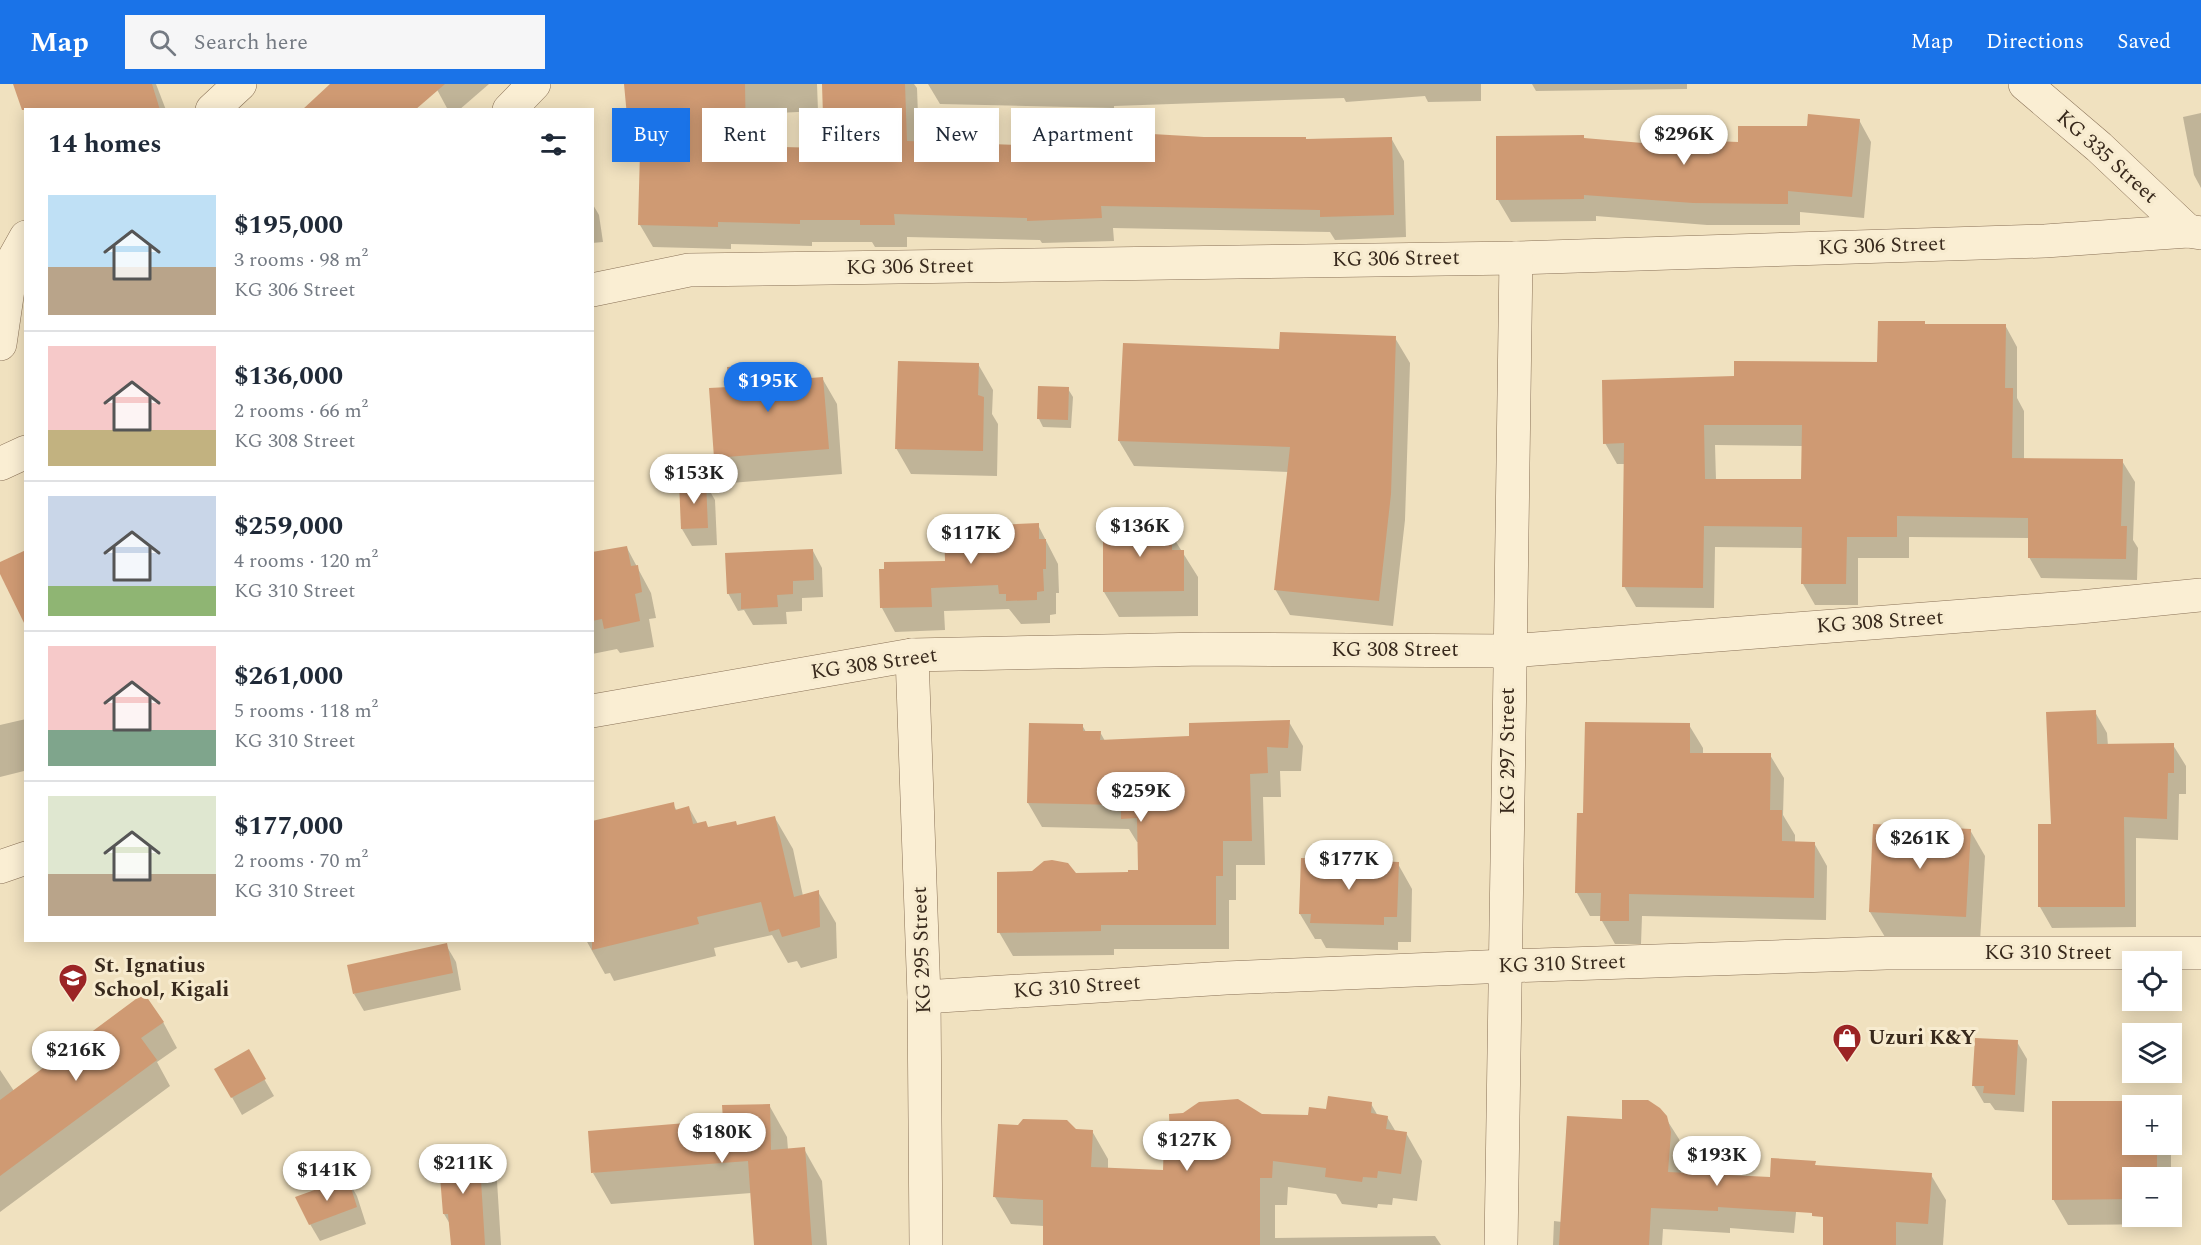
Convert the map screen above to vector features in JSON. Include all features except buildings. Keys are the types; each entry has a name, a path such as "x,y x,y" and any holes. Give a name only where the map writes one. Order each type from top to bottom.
{"street":[{"path":"214,108 240,84"},
{"path":"511,108 534,84"},
{"name":"KG 335 Street","path":"2025,84 2195,232"},
{"name":"KG 306 Street","path":"594,290 689,270 1516,258 2045,241 2195,232"},
{"path":"0,344 12,262 24,241"},
{"name":"KG 297 Street","path":"1501,1245 1516,258"},
{"path":"0,464 24,453"},
{"name":"KG 308 Street","path":"594,711 912,655 1204,649 1509,651 2080,607 2201,595"},
{"name":"KG 295 Street","path":"912,655 924,997 926,1245"},
{"path":"0,867 24,859"},
{"name":"KG 310 Street","path":"924,997 1226,978 1507,966 1886,953 2201,952"}],"place":[{"name":"St. Ignatius School, Kigali","path":"73,1004"},
{"name":"Uzuri K&Y","path":"1847,1064"}]}
